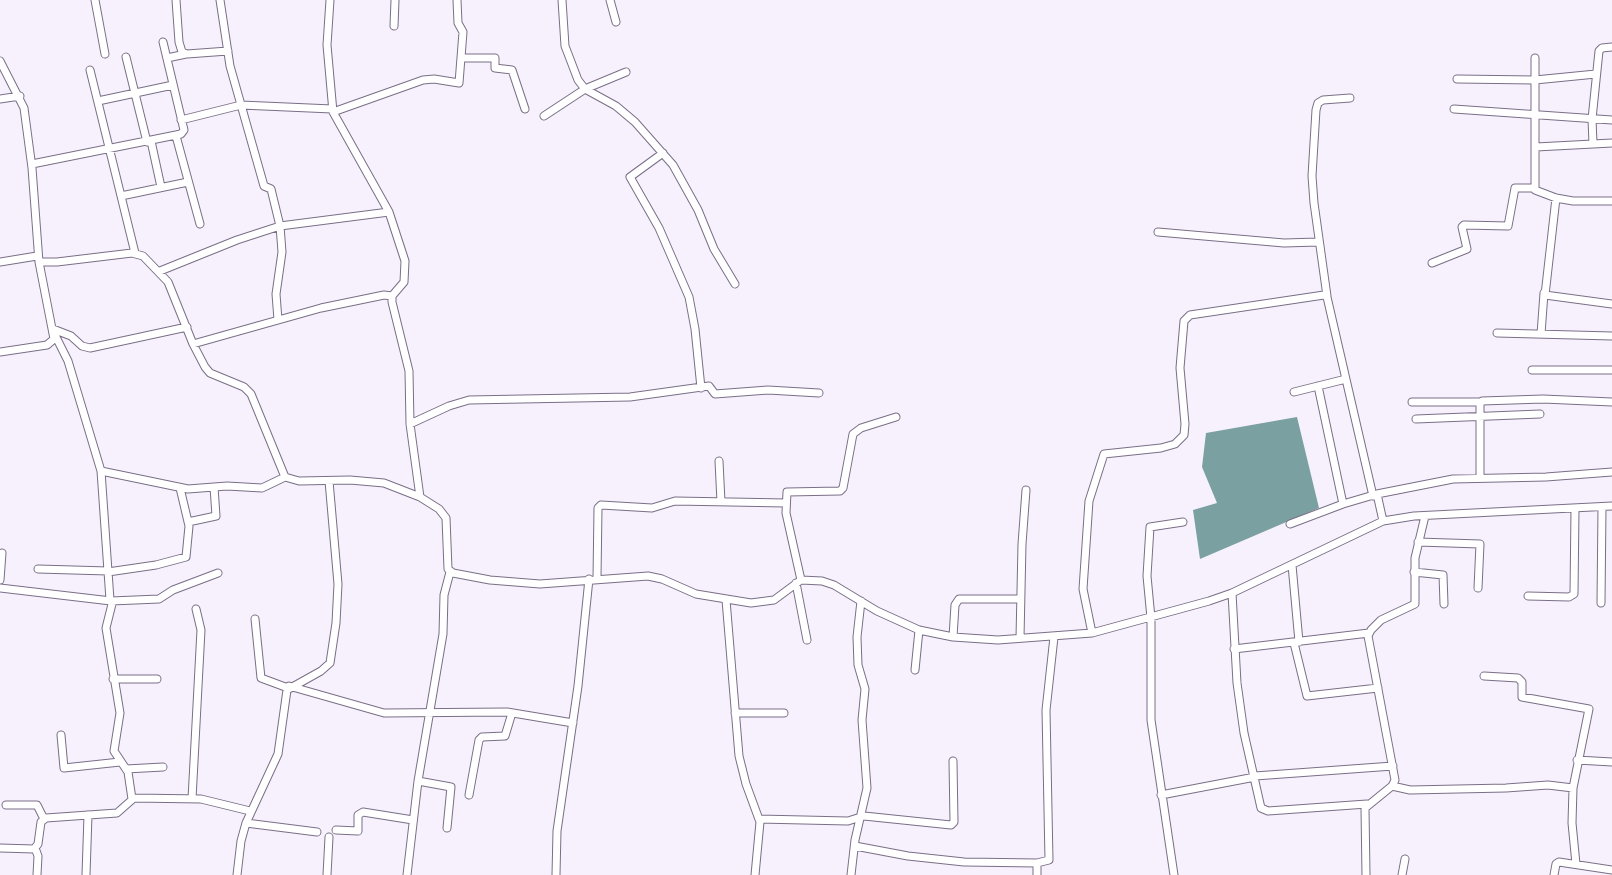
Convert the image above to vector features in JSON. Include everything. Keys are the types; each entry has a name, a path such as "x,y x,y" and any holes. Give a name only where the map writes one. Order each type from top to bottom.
{"street":[{"path":"95,0 105,54"},
{"path":"176,0 180,47 187,54"},
{"path":"220,0 230,66 264,186 270,189 280,226 282,252 276,294 278,320"},
{"path":"330,0 327,45 333,111 389,212 403,252 406,271 404,282 392,296 397,327 409,371 410,424 420,497"},
{"path":"394,26 395,0"},
{"path":"182,120 241,105 333,111 423,80 434,79 459,82 463,32 458,23 457,0"},
{"path":"562,0 565,46 574,74 585,89 625,113 663,153 688,190 714,249 735,284"},
{"path":"610,0 616,22"},
{"path":"32,164 110,150 176,136 183,132 182,120 163,42"},
{"path":"1593,144 1592,119 1599,51 1602,48 1612,47"},
{"path":"167,58 187,54 228,51"},
{"path":"126,57 161,187"},
{"path":"462,58 495,58 495,68 512,70 525,109"},
{"path":"1534,188 1536,147 1535,58"},
{"path":"0,61 20,96 24,108 32,164 38,259 54,331 68,362 102,471 108,572 112,604 106,619 106,628 120,713 114,751 126,769 132,799"},
{"path":"90,70 135,253"},
{"path":"544,116 585,89 626,72"},
{"path":"1457,79 1536,80 1596,74"},
{"path":"98,101 173,85"},
{"path":"0,99 20,96"},
{"path":"1350,98 1323,100 1318,103 1312,176 1318,242 1327,296 1346,379 1383,521"},
{"path":"1454,109 1612,120"},
{"path":"176,136 200,224"},
{"path":"1536,147 1612,144"},
{"path":"663,153 630,177 659,228 689,298 695,329 701,388"},
{"path":"121,196 188,182"},
{"path":"1432,263 1466,250 1462,226 1464,225 1508,226 1515,188 1534,188 1556,198 1586,202 1612,201"},
{"path":"1541,334 1544,293 1556,198"},
{"path":"160,271 280,226 389,212"},
{"path":"1158,232 1284,243 1318,242"},
{"path":"0,262 38,259 57,262 135,253 143,256 160,271 173,291 193,344 210,373 237,383 251,394 285,477"},
{"path":"1544,293 1547,296 1612,304"},
{"path":"193,344 332,306 384,295 392,296"},
{"path":"1092,633 1083,589 1089,501 1104,454 1161,448 1175,444 1184,435 1185,424 1180,374 1186,317 1207,312 1327,296"},
{"path":"54,331 71,336 82,346 90,348 187,327"},
{"path":"0,352 47,346 54,339 54,331"},
{"path":"1497,333 1612,336"},
{"path":"1532,370 1612,370"},
{"path":"1294,392 1346,379"},
{"path":"410,424 449,406 469,400 630,397 710,386 715,394 768,390 819,393"},
{"path":"1318,386 1342,504"},
{"path":"1412,402 1480,402 1543,399 1612,402"},
{"path":"1480,402 1480,477"},
{"path":"1416,419 1540,414"},
{"path":"807,640 786,503 789,490 840,491 843,488 853,434 861,428 896,417"},
{"path":"719,461 721,502"},
{"path":"102,471 180,488 262,488 285,477 299,481 363,480 384,483 420,497 439,508 446,518 450,572 446,583 442,634 418,781 407,875"},
{"path":"1290,524 1342,504 1375,495 1453,479 1546,477 1612,472"},
{"path":"237,875 241,841 246,822 278,754 282,710 289,687 322,671 330,663 336,623 338,584 329,481"},
{"path":"188,522 216,516 214,487"},
{"path":"38,569 108,572 156,565 186,557 188,522 180,488"},
{"path":"1020,638 1020,599 1026,490"},
{"path":"556,875 558,824 593,578 599,506 652,508 675,501 786,503"},
{"path":"450,572 490,580 540,584 593,578 648,576 662,579 696,594 752,603 771,601 798,581 830,582 877,611 920,630 953,637 998,640 1054,637 1092,633 1151,618 1232,593 1383,521 1425,516 1612,506"},
{"path":"1601,603 1602,508"},
{"path":"1528,596 1569,597 1574,594 1575,509"},
{"path":"1234,649 1369,633 1381,620 1414,604 1414,572 1418,542 1425,516"},
{"path":"1174,875 1151,720 1151,618 1147,576 1150,526 1183,522"},
{"path":"1418,542 1480,544 1478,588"},
{"path":"0,580 2,553"},
{"path":"1292,564 1297,642 1307,696 1378,688"},
{"path":"1414,572 1443,575 1444,604"},
{"path":"0,588 111,600 159,599 173,590 218,573"},
{"path":"1232,593 1234,649 1244,733 1255,776 1259,805 1264,810 1367,804 1392,786 1395,780 1394,766 1369,633"},
{"path":"953,637 955,605 959,599 1020,599"},
{"path":"726,600 735,713 742,769 759,819 755,875"},
{"path":"851,875 867,783 862,720 865,689 858,664 857,637 861,602"},
{"path":"192,799 202,630 196,609"},
{"path":"255,619 261,678 384,713 512,713 573,723"},
{"path":"914,670 920,630"},
{"path":"855,846 937,860 1037,863 1050,858 1046,710 1054,637"},
{"path":"1484,676 1520,678 1522,697 1588,707 1590,710 1577,760 1573,788 1572,823 1576,864"},
{"path":"113,679 157,679"},
{"path":"469,795 479,740 482,737 505,736 512,713"},
{"path":"735,713 784,713"},
{"path":"62,735 64,768 120,762"},
{"path":"1577,760 1612,762"},
{"path":"759,819 848,821 860,817 951,825 954,822 953,761"},
{"path":"1161,795 1255,776 1394,766"},
{"path":"126,769 163,767"},
{"path":"418,781 452,787 446,828"},
{"path":"1392,786 1410,790 1506,788 1548,784 1573,788"},
{"path":"44,819 55,816 117,813 132,799 209,800 250,811"},
{"path":"1366,875 1364,815 1367,804"},
{"path":"6,805 37,805 44,819 35,848 38,856 37,875"},
{"path":"336,830 358,831 358,815 363,812 413,820"},
{"path":"86,875 88,815"},
{"path":"246,822 317,832"},
{"path":"327,875 329,837"},
{"path":"0,848 35,848"},
{"path":"1402,875 1405,859"},
{"path":"1554,875 1557,862 1576,864 1591,871 1612,870"},
{"path":"1037,863 1038,875"}],"shaded area":[{"path":"1297,417 1319,508 1200,559 1193,510 1217,503 1202,467 1206,433"}]}
